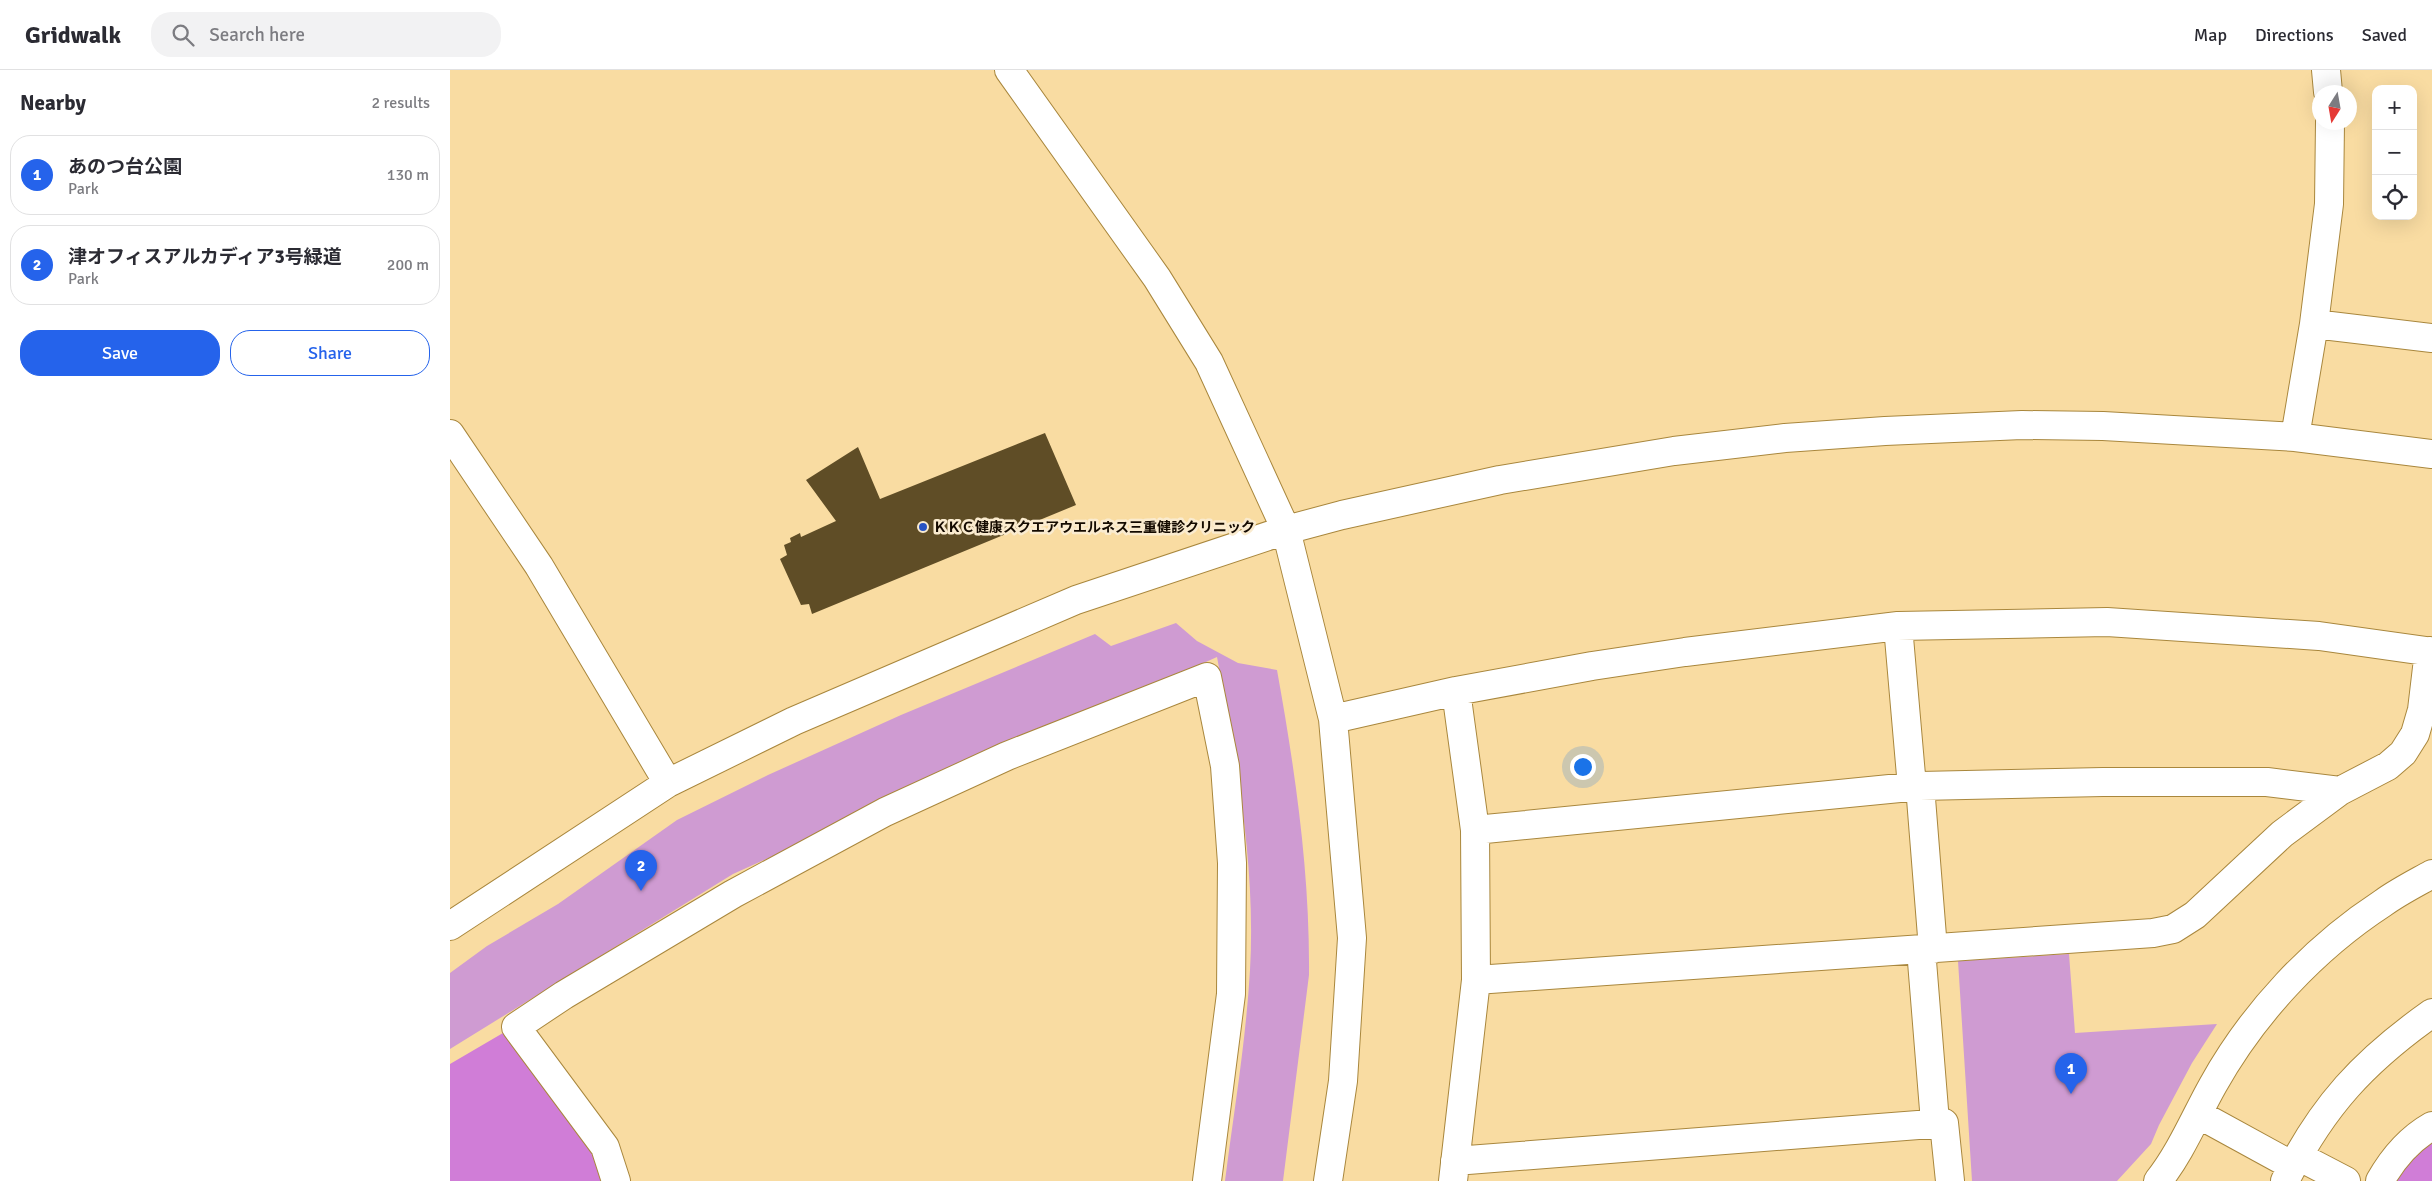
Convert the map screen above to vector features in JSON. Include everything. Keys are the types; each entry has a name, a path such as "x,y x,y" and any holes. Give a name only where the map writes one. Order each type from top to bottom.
{"street":[{"path":"1009,70 1157,278 1209,362 1286,530 1333,719 1352,938 1343,1081 1328,1181"},
{"path":"2326,70 2327,85"},
{"path":"2295,437 2314,324 2329,204 2330,130"},
{"path":"2314,324 2432,338"},
{"path":"450,926 668,783 794,721 1076,600 1286,530 1342,515 1500,480 1674,451 1785,438 2022,425 2113,427 2295,437 2432,454"},
{"path":"450,434 539,566 668,783"},
{"path":"1333,719 1456,691 1685,652 1898,626 2107,622 2320,636 2431,652 2422,710 2415,734 2403,753 2388,766 2340,791 2282,834 2195,915 2173,929 1927,949 1476,980"},
{"path":"1898,626 1916,786 1927,949 1935,1122"},
{"path":"616,1181 605,1147 516,1027 564,995 733,894 885,812 1007,756 1207,677 1224,766 1232,863 1231,994 1207,1181"},
{"path":"1456,691 1476,830 1476,980 1454,1171 1935,1122 1944,1123 1950,1181"},
{"path":"1476,830 1916,786 2103,782 2267,782 2340,791"},
{"path":"2158,1181 2213,1085 2242,1041 2273,1000 2309,962 2382,903 2432,874"},
{"path":"2292,1168 2340,1092 2372,1060 2432,1013"},
{"path":"2198,1114 2292,1168 2346,1181"},
{"path":"2380,1181 2388,1166 2403,1148 2432,1126"}],"shaded area":[{"path":"1176,623 1197,641 1238,663 1277,670 1290,745 1300,821 1309,936 1309,975 1283,1181 1225,1181 1246,1023 1251,931 1250,891 1243,812 1217,657 733,874 450,1049 450,973 487,946 558,904 677,820 768,775 901,715 1095,634 1111,646"},
{"path":"2069,954 2075,1033 2217,1024 2192,1063 2151,1144 2117,1181 1972,1181 1958,961"},
{"path":"503,1033 593,1149 601,1181 450,1181 450,1064"},
{"path":"2432,1134 2432,1181 2393,1181"}],"building":[{"name":"ＫＫＣ健康スクエアウエルネス三重健診クリニック","path":"1045,433 1076,505 812,614 809,604 801,605 780,559 787,555 784,545 791,542 790,538 800,533 801,537 836,521 806,480 858,447 880,499"}],"place":[{"name":"ＫＫＣ健康スクエアウエルネス三重健診クリニック","path":"923,527"},
{"name":"津オフィスアルカディア3号緑道","path":"641,891"},
{"name":"あのつ台公園","path":"2071,1094"}]}
